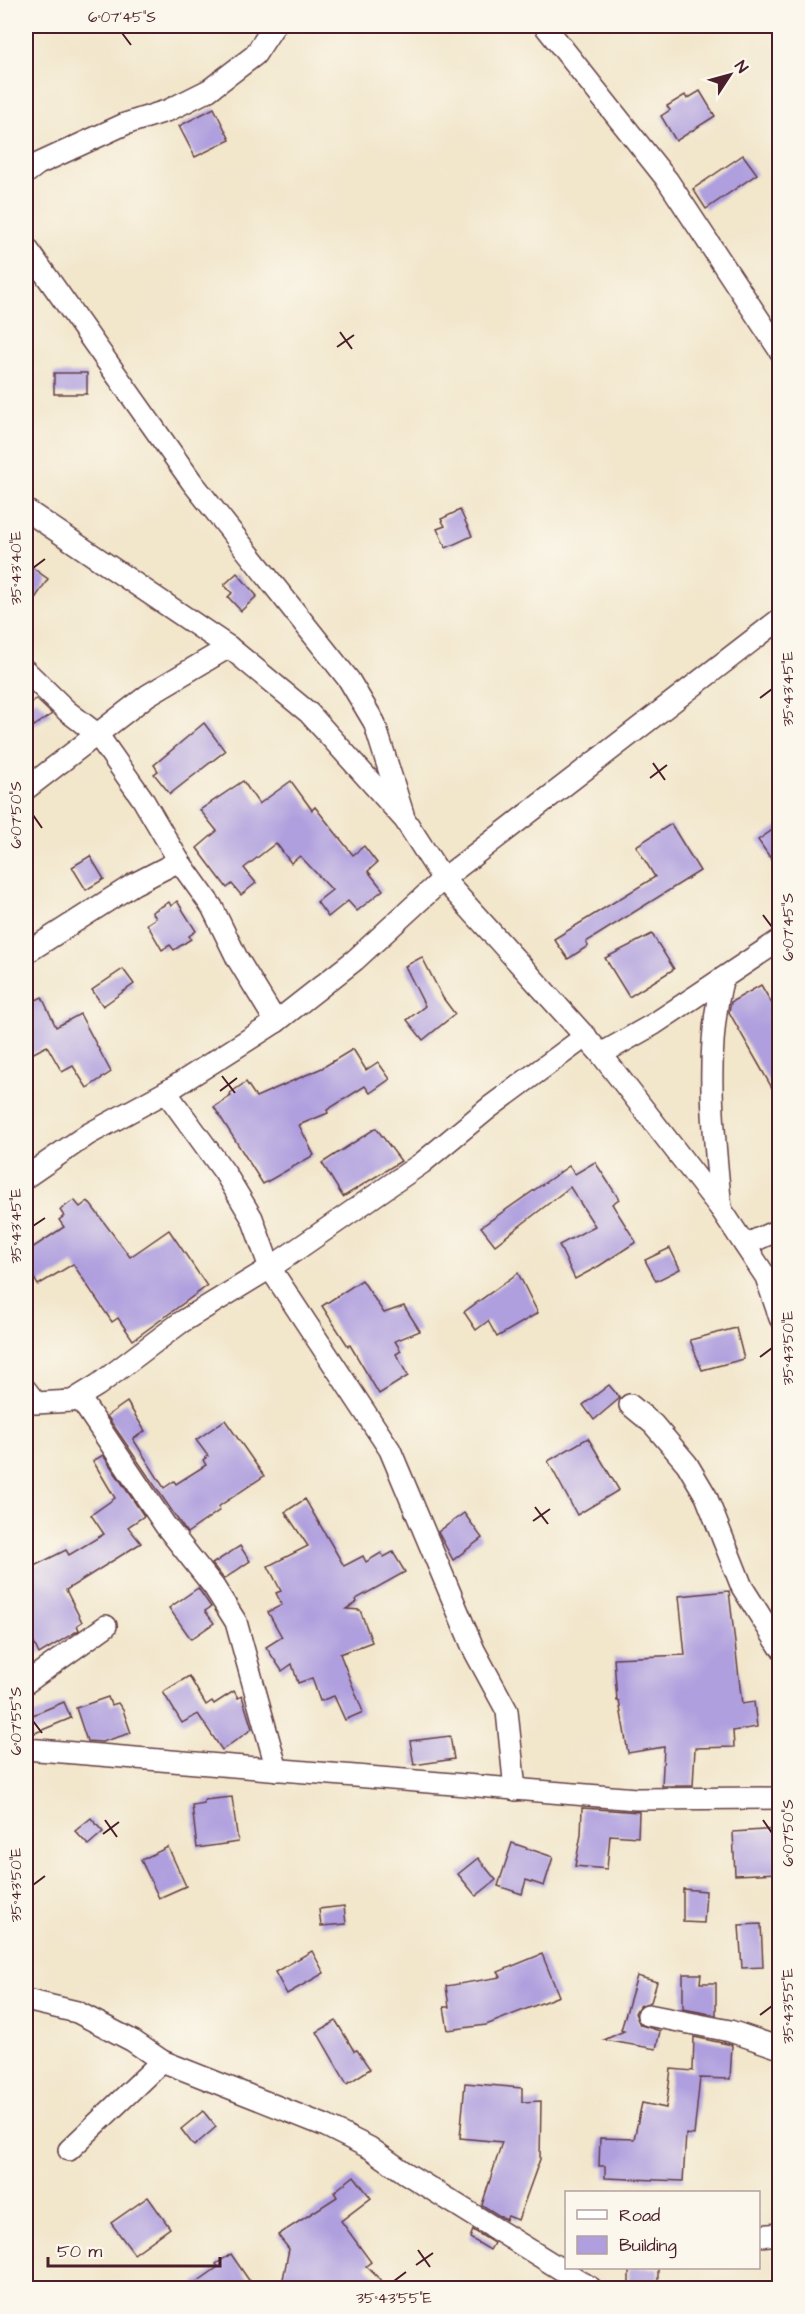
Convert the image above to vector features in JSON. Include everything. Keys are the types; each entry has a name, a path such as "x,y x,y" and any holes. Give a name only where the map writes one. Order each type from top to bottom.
{"street":[{"path":"26,173 38,164 125,124 169,110 209,90 255,55 274,26"},
{"path":"546,26 668,181 780,351"},
{"path":"26,247 192,482 349,680 374,722 405,820"},
{"path":"26,510 229,647 309,713 405,820 443,879 601,1054 721,1209 766,1277 780,1318"},
{"path":"26,1177 87,1135 166,1092 276,1022 355,960 443,879 780,619"},
{"path":"26,789 148,695 229,647"},
{"path":"26,671 67,711 97,734 142,798 179,861 212,907 237,958 276,1022"},
{"path":"29,943 179,861"},
{"path":"601,1054 722,981 780,940"},
{"path":"721,1209 713,1122 713,1040 716,1007 722,981"},
{"path":"26,1390 36,1403 72,1401 79,1397 197,1311 270,1268 422,1163 490,1107 586,1036"},
{"path":"166,1092 225,1173 252,1218 270,1268 390,1450 465,1630 507,1711 515,1790"},
{"path":"745,1245 780,1229"},
{"path":"79,1397 165,1525 214,1587 236,1622 276,1770"},
{"path":"630,1405 653,1424 687,1464 706,1496 742,1587 780,1647"},
{"path":"26,1683 106,1626"},
{"path":"26,1749 636,1799 780,1798"},
{"path":"26,2000 77,2012 133,2041 162,2061 326,2127 370,2148 561,2262"},
{"path":"648,2015 730,2031 780,2048"},
{"path":"69,2150 162,2061"},
{"path":"760,2236 780,2234"},
{"path":"569,2269 591,2289"}],"building":[{"path":"700,91 715,116 676,141 661,116 670,110 667,106 685,95 687,99"},
{"path":"214,108 230,140 195,157 179,126"},
{"path":"743,155 757,174 706,209 693,189"},
{"path":"54,373 87,373 87,394 54,394"},
{"path":"460,510 472,536 446,548 437,529 445,526 441,519"},
{"path":"26,563 48,579 26,612"},
{"path":"237,573 257,596 241,611 228,597 232,593 224,585"},
{"path":"36,699 52,714 34,726 26,715 26,707"},
{"path":"204,723 225,751 170,794 154,774 158,771 154,765"},
{"path":"243,781 259,804 291,781 312,810 315,807 353,855 364,846 377,863 368,871 383,890 357,911 348,901 328,917 317,902 332,890 300,856 291,863 276,843 244,868 256,883 241,895 232,884 227,888 197,848 217,831 200,810"},
{"path":"671,824 700,871 586,942 588,946 568,959 554,939 655,877 636,846"},
{"path":"780,825 780,872 758,840"},
{"path":"90,856 104,879 86,890 72,867"},
{"path":"177,901 196,931 189,936 191,939 174,950 170,945 162,950 147,924 156,918 152,912 169,902 171,906"},
{"path":"652,934 674,969 629,997 605,958"},
{"path":"422,957 443,998 455,1014 423,1040 407,1020 425,1006 405,966"},
{"path":"123,969 134,984 103,1006 92,990"},
{"path":"761,985 780,1017 780,1102 729,1012 731,1002"},
{"path":"42,997 56,1027 80,1014 111,1072 87,1088 73,1066 62,1072 47,1046 26,1057 26,1005"},
{"path":"353,1049 366,1070 378,1062 390,1079 370,1093 365,1086 327,1110 328,1113 299,1125 314,1155 263,1184 214,1107 246,1082 256,1097 322,1068"},
{"path":"376,1128 401,1161 343,1197 322,1163"},
{"path":"595,1162 619,1199 612,1204 636,1242 599,1266 575,1279 559,1245 595,1226 570,1187 495,1245 481,1227 569,1166 575,1174"},
{"path":"74,1200 80,1207 88,1201 130,1257 169,1230 207,1286 133,1340 118,1318 112,1322 73,1264 38,1285 26,1264 26,1252 64,1227 59,1220 64,1216 60,1210"},
{"path":"670,1248 680,1269 656,1281 645,1260"},
{"path":"518,1273 538,1313 497,1337 488,1321 476,1330 464,1312"},
{"path":"362,1280 384,1313 404,1306 420,1331 395,1341 401,1351 396,1354 408,1376 379,1394 350,1345 348,1346 322,1306"},
{"path":"736,1328 744,1359 702,1370 690,1340"},
{"path":"609,1385 620,1398 594,1420 583,1405"},
{"path":"127,1402 145,1431 133,1439 164,1488 174,1481 176,1484 206,1465 203,1460 208,1456 196,1440 225,1420 264,1476 218,1507 220,1510 187,1533 107,1416"},
{"path":"588,1438 619,1490 577,1515 548,1461"},
{"path":"103,1455 144,1516 128,1527 141,1543 66,1590 82,1622 77,1625 79,1630 39,1654 26,1626 26,1570 66,1550 69,1555 104,1534 91,1515 115,1498 93,1461"},
{"path":"305,1499 344,1566 363,1556 366,1562 381,1553 384,1557 393,1552 405,1572 356,1599 357,1602 346,1609 360,1610 372,1642 340,1654 363,1712 345,1720 334,1696 320,1701 312,1678 298,1683 292,1664 282,1671 266,1647 282,1637 268,1612 282,1605 276,1593 281,1591 268,1566 308,1546 285,1512"},
{"path":"464,1513 482,1538 453,1560 438,1532"},
{"path":"240,1546 250,1561 224,1579 212,1564"},
{"path":"198,1588 211,1607 205,1611 214,1623 191,1639 169,1608"},
{"path":"729,1591 742,1704 754,1702 757,1727 733,1731 734,1747 695,1748 693,1786 662,1786 664,1747 628,1753 619,1701 617,1701 614,1658 685,1655 679,1596"},
{"path":"189,1676 206,1705 212,1701 214,1704 234,1691 238,1698 242,1696 252,1729 222,1750 198,1714 182,1723 163,1692"},
{"path":"108,1697 111,1705 118,1703 123,1710 131,1733 102,1742 87,1741 76,1708"},
{"path":"64,1702 71,1718 35,1733 28,1717"},
{"path":"450,1736 454,1759 414,1765 410,1741"},
{"path":"232,1797 238,1842 197,1848 192,1805 204,1803 204,1800"},
{"path":"582,1808 639,1812 638,1837 610,1835 607,1869 575,1866 581,1835"},
{"path":"91,1818 103,1832 88,1845 75,1831"},
{"path":"778,1829 780,1873 735,1875 733,1832"},
{"path":"512,1843 553,1857 544,1886 526,1880 522,1894 498,1886"},
{"path":"168,1847 186,1886 159,1898 141,1860"},
{"path":"478,1858 496,1880 476,1896 458,1874"},
{"path":"683,1889 706,1891 704,1923 683,1922"},
{"path":"344,1906 346,1924 321,1926 319,1909"},
{"path":"761,1924 763,1967 742,1968 739,1925"},
{"path":"312,1951 324,1973 287,1994 275,1972"},
{"path":"542,1954 559,1996 486,2025 448,2030 444,2007 449,2007 446,1986 501,1977 498,1972"},
{"path":"683,1974 701,1974 700,1983 716,1983 716,2015 683,2009"},
{"path":"637,1976 657,1982 651,2002 639,2006 635,2013 640,2025 660,2031 656,2049 604,2040 624,2031 621,2030"},
{"path":"336,2021 354,2051 357,2050 370,2069 347,2084 317,2032"},
{"path":"694,2037 732,2045 730,2079 700,2078 694,2135 686,2134 683,2181 605,2178 605,2166 599,2166 600,2138 634,2139 642,2103 666,2108 671,2069 693,2071"},
{"path":"465,2083 522,2088 522,2102 541,2101 540,2159 518,2220 508,2216 506,2220 482,2205 502,2142 460,2138"},
{"path":"203,2111 216,2127 194,2146 181,2129"},
{"path":"354,2176 371,2198 341,2221 371,2262 366,2266 390,2289 281,2289 289,2249 278,2235 337,2197 334,2192"},
{"path":"148,2197 170,2228 134,2254 111,2223"},
{"path":"473,2230 494,2243 490,2250 470,2238"},
{"path":"231,2254 255,2289 187,2289 218,2267 216,2264"},
{"path":"629,2269 658,2269 658,2289 629,2289"}]}
